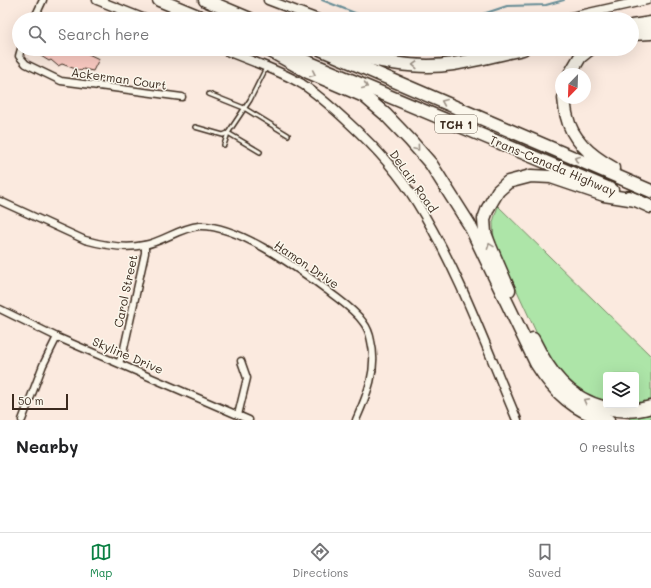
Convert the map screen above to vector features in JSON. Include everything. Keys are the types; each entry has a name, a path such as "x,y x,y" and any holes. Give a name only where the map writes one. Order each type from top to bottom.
{"highway":[{"path":"159,0 188,12"},
{"path":"205,0 233,12"},
{"path":"639,25 651,23"},
{"path":"639,33 651,32"},
{"path":"279,56 308,72 364,96 385,114 410,140 431,164 469,224 536,364 543,375 554,389 579,409 599,418 608,420"},
{"name":"Trans-Canada Highway","path":"294,56 651,207"},
{"name":"Trans-Canada Highway","path":"336,56 651,191"},
{"path":"362,56 392,64 415,66 452,65 492,56"},
{"path":"574,68 581,56"},
{"path":"565,104 567,118 577,138 589,152 606,164 651,188"},
{"path":"636,200 604,195 551,177 531,176 508,182 498,191 488,208 484,219 485,233 506,283 536,346 547,365 560,382 574,395 592,405 620,411 651,407"}],"street":[{"path":"37,12 43,0"},
{"path":"97,0 127,12"},
{"path":"268,0 300,12"},
{"path":"593,12 646,0"},
{"name":"Ackerman Court","path":"18,56 26,64 61,81 182,97"},
{"name":"DeLair Road","path":"239,56 301,84 327,102 380,154 417,202 463,291 517,420"},
{"name":"Hamon Drive","path":"0,201 84,240 111,245 145,245 186,229 199,226 230,232 279,256 347,306 364,322 371,340 374,358 371,381 356,420"},
{"name":"Carol Street","path":"119,363 123,353 145,253 145,245"},
{"name":"Skyline Drive","path":"0,309 56,336 249,420"},
{"path":"22,420 56,336"},
{"path":"238,415 247,378 241,361"}],"lane":[{"path":"224,145 228,133 250,100 266,67"},
{"path":"209,94 244,108 288,135"},
{"path":"195,127 223,135 228,133 260,152"}],"green space":[{"path":"498,206 651,356 651,420 631,420 617,408 639,408 639,372 603,372 603,400 587,396 558,373 537,334 494,241 493,222"}],"building":[{"path":"41,56 93,56 99,59 93,71 83,69 81,71 62,64 58,66 51,60 49,61"}],"waterway":[{"path":"322,0 352,12"},
{"path":"489,12 507,6 546,5 564,0"}]}
